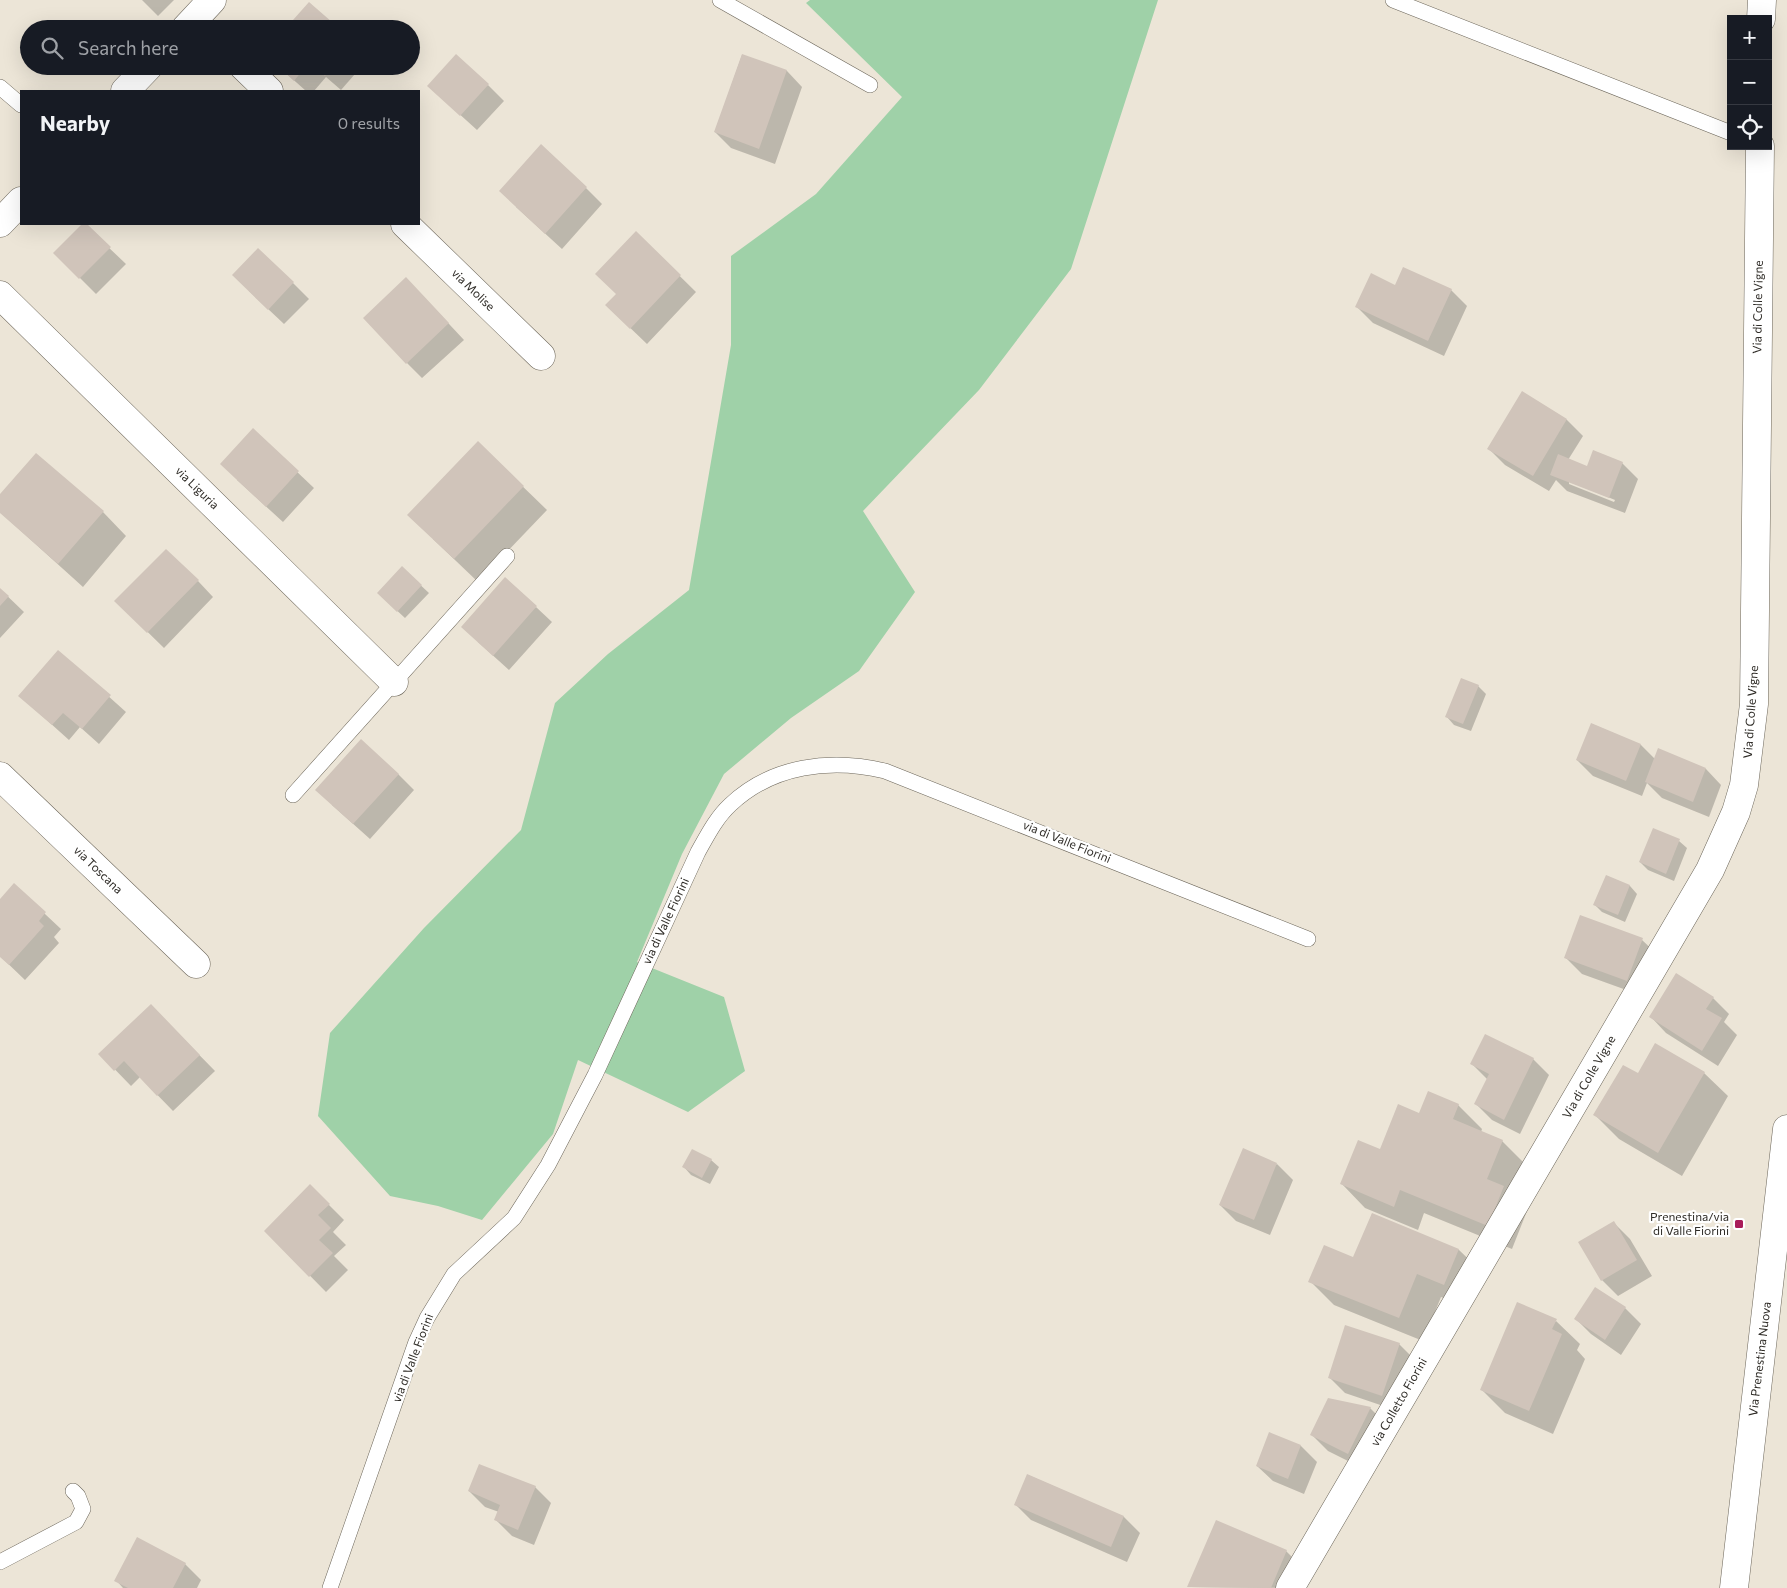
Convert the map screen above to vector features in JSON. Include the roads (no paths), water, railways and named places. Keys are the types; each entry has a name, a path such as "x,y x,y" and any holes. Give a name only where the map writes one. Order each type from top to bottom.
{"street":[{"path":"1761,15 1762,0"},
{"path":"126,90 140,75"},
{"path":"252,75 268,90"},
{"name":"Via di Colle Vigne","path":"1507,1216 1710,870 1736,812 1744,784 1754,704 1760,150"},
{"path":"0,223 20,202"},
{"name":"via Molise","path":"406,225 541,356"},
{"name":"via Liguria","path":"0,295 394,682"},
{"name":"via Toscana","path":"0,776 196,964"},
{"name":"Via Prenestina Nuova","path":"1734,1588 1787,1129"},
{"name":"via Colletto Fiorini","path":"1290,1588 1507,1216"}],"lane":[{"path":"720,0 870,85"},
{"path":"1393,0 1727,131"},
{"path":"0,87 20,105"},
{"path":"293,795 507,556"},
{"name":"via di Valle Fiorini","path":"330,1588 416,1342 431,1311 454,1274 500,1232 525,1204 596,1075 698,852 714,824 730,805 762,782 800,768 823,764 844,764 885,771 1308,939"},
{"path":"0,1562 76,1522 82,1509 78,1496 72,1491"}],"place":[{"name":"Prenestina/via di Valle Fiorini","path":"1739,1224"}]}
